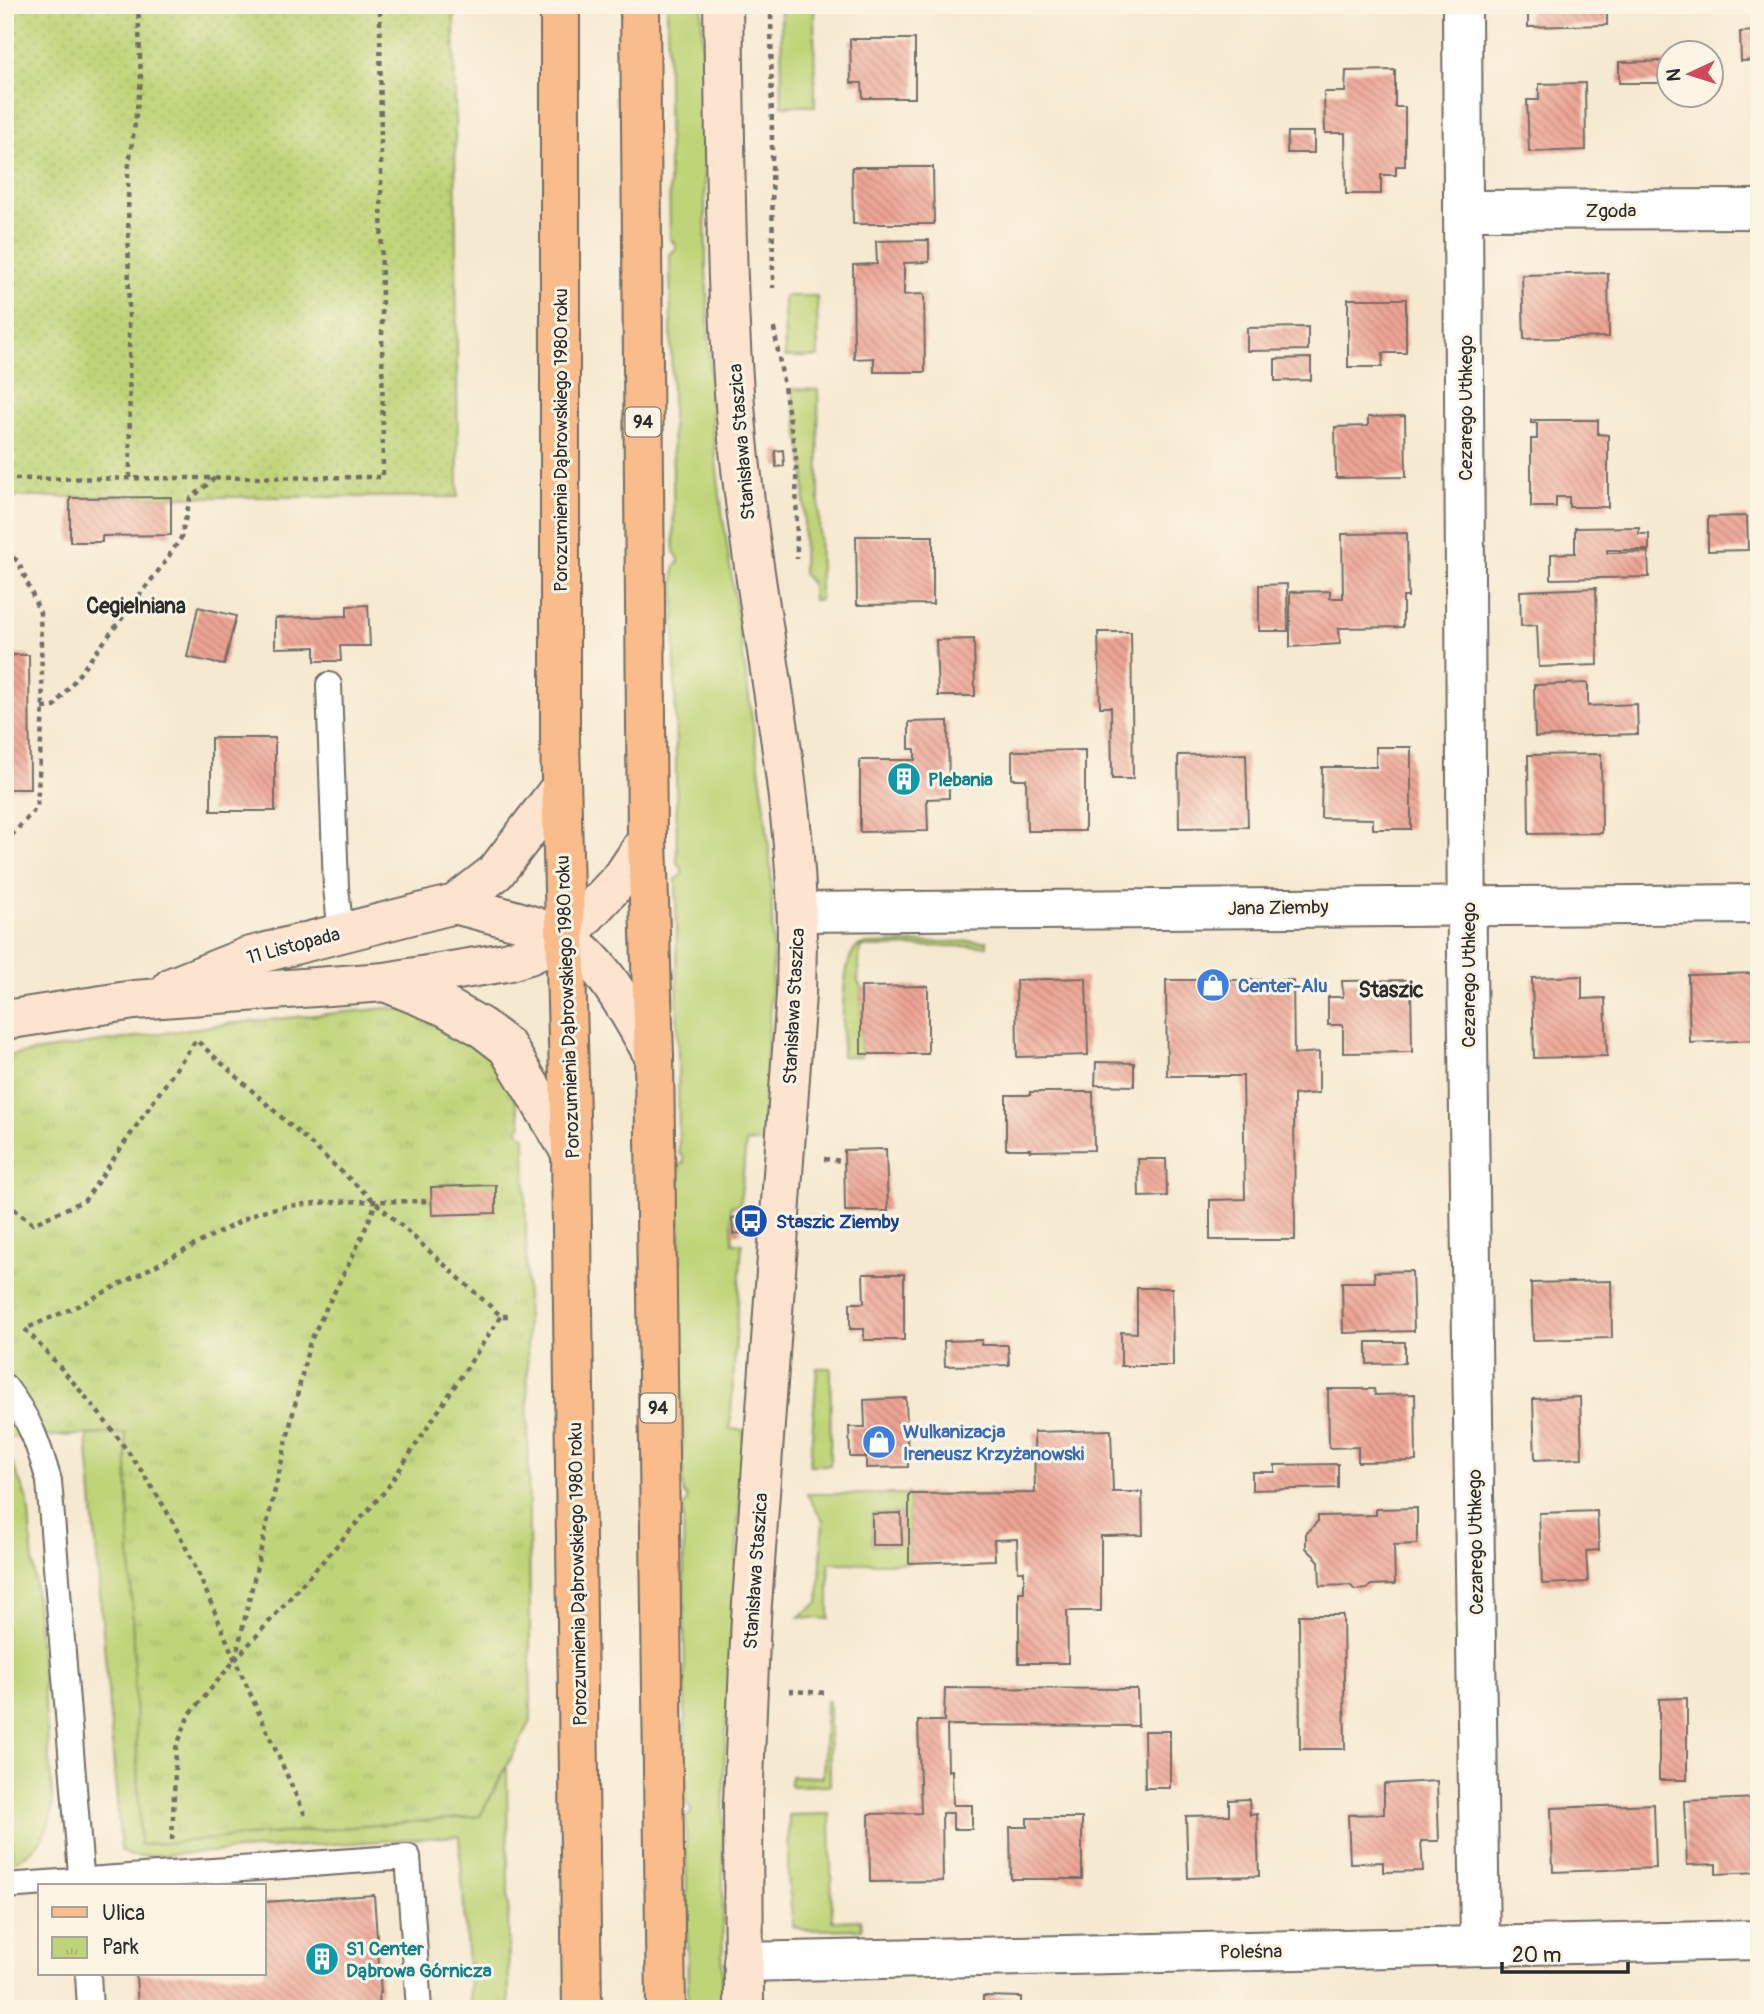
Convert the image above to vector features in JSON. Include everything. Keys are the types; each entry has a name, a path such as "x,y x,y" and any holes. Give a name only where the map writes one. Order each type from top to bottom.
{"main road":[{"name":"Porozumienia Dąbrowskiego 1980 roku","path":"560,5 560,788 571,1153 582,2009"},
{"name":"94","path":"640,5 647,839 654,1056 666,2009"},
{"path":"572,2009 581,1948"}],"street":[{"name":"Stanisława Staszica","path":"723,5 728,254 738,433 790,819 797,912 796,994 751,1618 743,1803 744,2009"},
{"name":"Cezarego Uthkego","path":"1462,5 1468,905 1480,1945"},
{"name":"Zgoda","path":"1464,210 1759,209"},
{"path":"455,904 496,872 560,788"},
{"path":"565,938 623,876 647,839"},
{"path":"455,904 565,938 594,963 610,983 654,1056"},
{"name":"11 Listopada","path":"134,1000 247,957 455,904"},
{"name":"Jana Ziemby","path":"797,912 1759,904"},
{"name":"11 Listopada","path":"5,1020 134,1000 385,982 506,962 530,955 565,938"},
{"path":"385,982 446,1007 481,1027 507,1048 571,1153"},
{"name":"Poleśna","path":"743,1962 1759,1940"}],"lane":[{"path":"329,685 336,888 341,933"},
{"path":"5,1387 20,1407 37,1440 49,1481 82,1883"},
{"path":"56,1884 408,1857 419,2009"},
{"path":"5,1886 38,1885"},
{"path":"88,1976 90,2009"}],"path":[{"path":"130,478 128,171 141,81 138,5"},
{"path":"5,479 383,477 380,5"},
{"path":"771,5 772,293"},
{"path":"774,321 796,457 797,564"},
{"path":"43,708 54,707 162,566 181,538 190,499 215,478"},
{"path":"5,552 19,561 40,613 43,708 37,807 5,843"},
{"path":"5,1141 9,1205 33,1224 85,1200 196,1040 501,1316 510,1316"},
{"path":"823,1159 844,1161"},
{"path":"304,1815 183,1542 148,1480 78,1385 25,1329 80,1306 258,1212 281,1206 307,1204 432,1201"},
{"path":"235,1660 309,1345 321,1315 363,1236 376,1202"},
{"path":"172,1874 176,1748 189,1715 386,1490 501,1316"},
{"path":"785,1691 829,1693"}],"green space":[{"path":"5,5 454,5 458,497 5,497"},
{"path":"667,5 702,5 706,265 712,425 764,801 771,870 773,958 762,1143 746,1142 740,1205 731,1206 733,1243 742,1243 730,1429 744,1430 724,1768 722,2009 688,2009 686,1818 691,1813 691,1808 686,1803 683,1506 687,1497 683,1493 679,1166 684,1162 679,1153 676,880 682,874 682,868 677,863 674,568 679,562 674,552 670,254 676,249 670,239"},
{"path":"781,8 814,8 815,106 782,106"},
{"path":"784,296 817,296 818,357 785,357"},
{"path":"792,389 818,390 820,600 813,600 812,585 803,574 805,473"},
{"path":"987,941 987,946 860,947 858,982 861,987 861,1057 842,1056 846,972 857,947 866,944"},
{"path":"388,1008 420,1012 492,1055 511,1086 522,1124 520,1133 525,1137 531,1721 480,1816 140,1845 126,1433 5,1438 5,1056 226,1024"},
{"path":"817,1368 831,1368 830,1465 810,1465"},
{"path":"126,1433 141,1845 480,1816 507,1767 509,2009 471,2009 459,1836 145,1856 131,1856 121,1851 87,1435"},
{"path":"5,1445 28,1502 53,1805 48,1825 39,1842 25,1855 5,1864 5,1856 12,1855 5,1663"},
{"path":"807,1494 909,1494 909,1563 829,1563 829,1619 799,1617 819,1602 823,1521","holes":["901,1513 901,1545 872,1545 872,1514"]},
{"path":"5,1663 12,1855 5,1856"},
{"path":"826,1701 829,1701 830,1785 791,1786 791,1776 823,1777"},
{"path":"830,1814 832,1921 861,1920 862,1929 804,1930 793,1926 788,1876 789,1815"}],"building":[{"path":"1138,5 1198,5 1198,12 1138,13"},
{"path":"1528,5 1607,5 1607,25 1528,27"},
{"path":"1759,31 1759,60 1741,61 1740,32"},
{"path":"850,39 915,39 915,98 863,98 862,83 851,83"},
{"path":"1656,61 1656,83 1619,83 1619,62"},
{"path":"1395,70 1395,107 1405,107 1405,166 1396,166 1396,175 1381,175 1381,194 1346,194 1345,133 1325,133 1324,92 1345,92 1346,71"},
{"path":"1585,83 1586,150 1529,152 1527,100 1539,100 1539,84"},
{"path":"1288,132 1314,132 1314,153 1287,153"},
{"path":"852,167 933,167 934,224 853,224"},
{"path":"929,240 929,262 904,263 904,295 924,294 925,372 874,372 874,358 854,359 853,265 877,264 876,241"},
{"path":"1608,273 1609,337 1524,339 1522,275"},
{"path":"1348,299 1406,299 1406,353 1383,353 1382,367 1348,367"},
{"path":"1308,327 1308,350 1247,351 1247,328"},
{"path":"1311,358 1311,380 1275,381 1275,359"},
{"path":"1405,416 1406,477 1336,478 1335,427 1368,426 1368,417"},
{"path":"1531,420 1598,420 1598,434 1608,435 1608,507 1569,507 1569,497 1556,497 1556,507 1531,507 1531,439 1537,439 1537,423 1531,423"},
{"path":"783,450 784,466 776,467 775,451"},
{"path":"171,497 171,535 102,536 102,542 70,542 70,498"},
{"path":"1747,516 1748,550 1708,551 1708,517"},
{"path":"1639,527 1639,534 1649,534 1649,550 1607,550 1607,553 1648,552 1649,577 1551,579 1551,554 1575,553 1575,528"},
{"path":"1407,533 1408,597 1403,597 1403,627 1339,628 1340,644 1290,647 1290,592 1330,591 1330,598 1343,598 1342,534"},
{"path":"856,536 933,536 933,604 857,605"},
{"path":"1287,584 1288,631 1259,631 1259,585"},
{"path":"1596,588 1598,665 1539,667 1537,625 1521,626 1520,591"},
{"path":"368,605 370,646 340,646 341,661 315,661 315,647 275,648 275,618 347,616 347,606"},
{"path":"198,607 236,616 224,665 187,657"},
{"path":"1098,632 1131,632 1133,779 1112,779 1111,707 1100,707"},
{"path":"974,639 975,696 938,696 936,640"},
{"path":"5,655 29,655 30,789 5,789"},
{"path":"1588,683 1588,706 1637,704 1638,734 1535,737 1534,685"},
{"name":"Plebania","path":"948,721 949,798 927,799 928,831 860,832 860,760 915,760 915,749 909,749 909,722"},
{"path":"211,738 275,738 275,811 211,811"},
{"path":"1376,747 1411,747 1411,829 1373,829 1373,819 1321,818 1322,767 1376,767"},
{"path":"1085,750 1085,831 1027,831 1026,779 1012,779 1012,751"},
{"path":"1246,754 1248,827 1179,828 1178,755"},
{"path":"1601,754 1602,833 1529,834 1528,755"},
{"path":"1759,973 1759,1040 1690,1043 1688,975"},
{"path":"1582,976 1582,999 1605,998 1607,1056 1534,1058 1532,978"},
{"path":"1086,978 1088,1055 1017,1057 1016,980"},
{"path":"1166,980 1293,980 1294,1054 1319,1052 1319,1093 1294,1095 1295,1240 1210,1240 1210,1200 1245,1199 1243,1076 1167,1076"},
{"path":"1411,980 1412,1052 1343,1053 1343,1025 1328,1025 1328,997 1343,997 1342,981"},
{"path":"928,986 928,1054 861,1054 861,987"},
{"path":"1096,1062 1134,1063 1134,1086 1095,1085"},
{"path":"1030,1092 1093,1092 1094,1150 1006,1149 1006,1095 1030,1095"},
{"path":"886,1149 888,1211 845,1211 844,1150"},
{"path":"1138,1159 1166,1159 1167,1196 1139,1197"},
{"path":"496,1185 496,1213 432,1215 431,1187"},
{"path":"740,1217 741,1233 733,1234 732,1218"},
{"path":"1412,1271 1414,1331 1343,1333 1342,1282 1375,1282 1374,1272"},
{"path":"863,1274 904,1274 904,1340 864,1340 864,1329 850,1329 850,1303 864,1303"},
{"path":"1611,1281 1612,1338 1533,1340 1531,1283"},
{"path":"1137,1288 1172,1288 1173,1366 1121,1366 1121,1332 1137,1333"},
{"path":"982,1340 981,1345 1008,1345 1009,1365 945,1366 944,1341"},
{"path":"1367,1342 1405,1342 1405,1363 1367,1364"},
{"path":"1328,1389 1374,1389 1375,1395 1415,1394 1416,1461 1358,1462 1358,1447 1329,1448"},
{"path":"1580,1397 1582,1458 1535,1460 1533,1399"},
{"name":"Wulkanizacja Ireneusz Krzyżanowski","path":"906,1398 908,1467 866,1468 866,1457 850,1457 849,1427 865,1427 864,1400"},
{"path":"1111,1430 1113,1492 1142,1492 1143,1535 1101,1536 1101,1611 1067,1611 1068,1663 1019,1663 1019,1592 1024,1592 1024,1571 1018,1571 1017,1539 994,1540 995,1560 909,1563 909,1494 1035,1493 1034,1432"},
{"path":"1338,1464 1338,1488 1252,1490 1252,1472 1275,1472 1275,1465"},
{"path":"1417,1508 1417,1544 1394,1545 1395,1584 1371,1585 1367,1589 1355,1590 1350,1585 1320,1586 1319,1561 1306,1548 1306,1534 1318,1521 1318,1516 1376,1515 1376,1509"},
{"path":"1597,1511 1599,1550 1586,1551 1588,1582 1542,1584 1539,1513"},
{"path":"901,1513 902,1545 872,1545 872,1514"},
{"path":"1299,1615 1343,1615 1345,1749 1300,1749"},
{"path":"945,1688 1137,1689 1138,1726 947,1725 948,1771 952,1770 953,1805 972,1805 972,1829 953,1829 953,1813 942,1813 943,1881 870,1882 869,1814 921,1813 918,1721 944,1721"},
{"path":"1687,1698 1687,1780 1659,1780 1659,1699"},
{"path":"1144,1731 1170,1731 1170,1788 1145,1788"},
{"path":"1437,1781 1439,1841 1421,1841 1423,1871 1383,1872 1383,1862 1350,1863 1348,1815 1384,1814 1384,1784"},
{"path":"1759,1798 1759,1872 1716,1874 1716,1864 1687,1865 1684,1801"},
{"path":"1249,1799 1250,1815 1257,1814 1259,1876 1188,1878 1186,1816 1229,1815 1229,1800"},
{"path":"1654,1804 1656,1868 1553,1872 1551,1808"},
{"path":"1027,1818 1082,1818 1082,1879 1011,1879 1010,1827 1027,1827"},
{"name":"S1 Center Dąbrowa Górnicza","path":"374,1895 380,2009 138,2009 136,1976 266,1976 266,1902"},
{"path":"983,1996 1021,1997 1021,2009 983,2009"}],"place":[{"name":"Plebania","path":"904,779"},
{"name":"Center-Alu","path":"1213,985"},
{"name":"Staszic Ziemby","path":"751,1221"},
{"name":"Wulkanizacja Ireneusz Krzyżanowski","path":"879,1442"},
{"name":"S1 Center Dąbrowa Górnicza","path":"322,1959"}],"district":[{"name":"Cegielniana","path":"136,606"},
{"name":"Staszic","path":"1391,990"}]}
